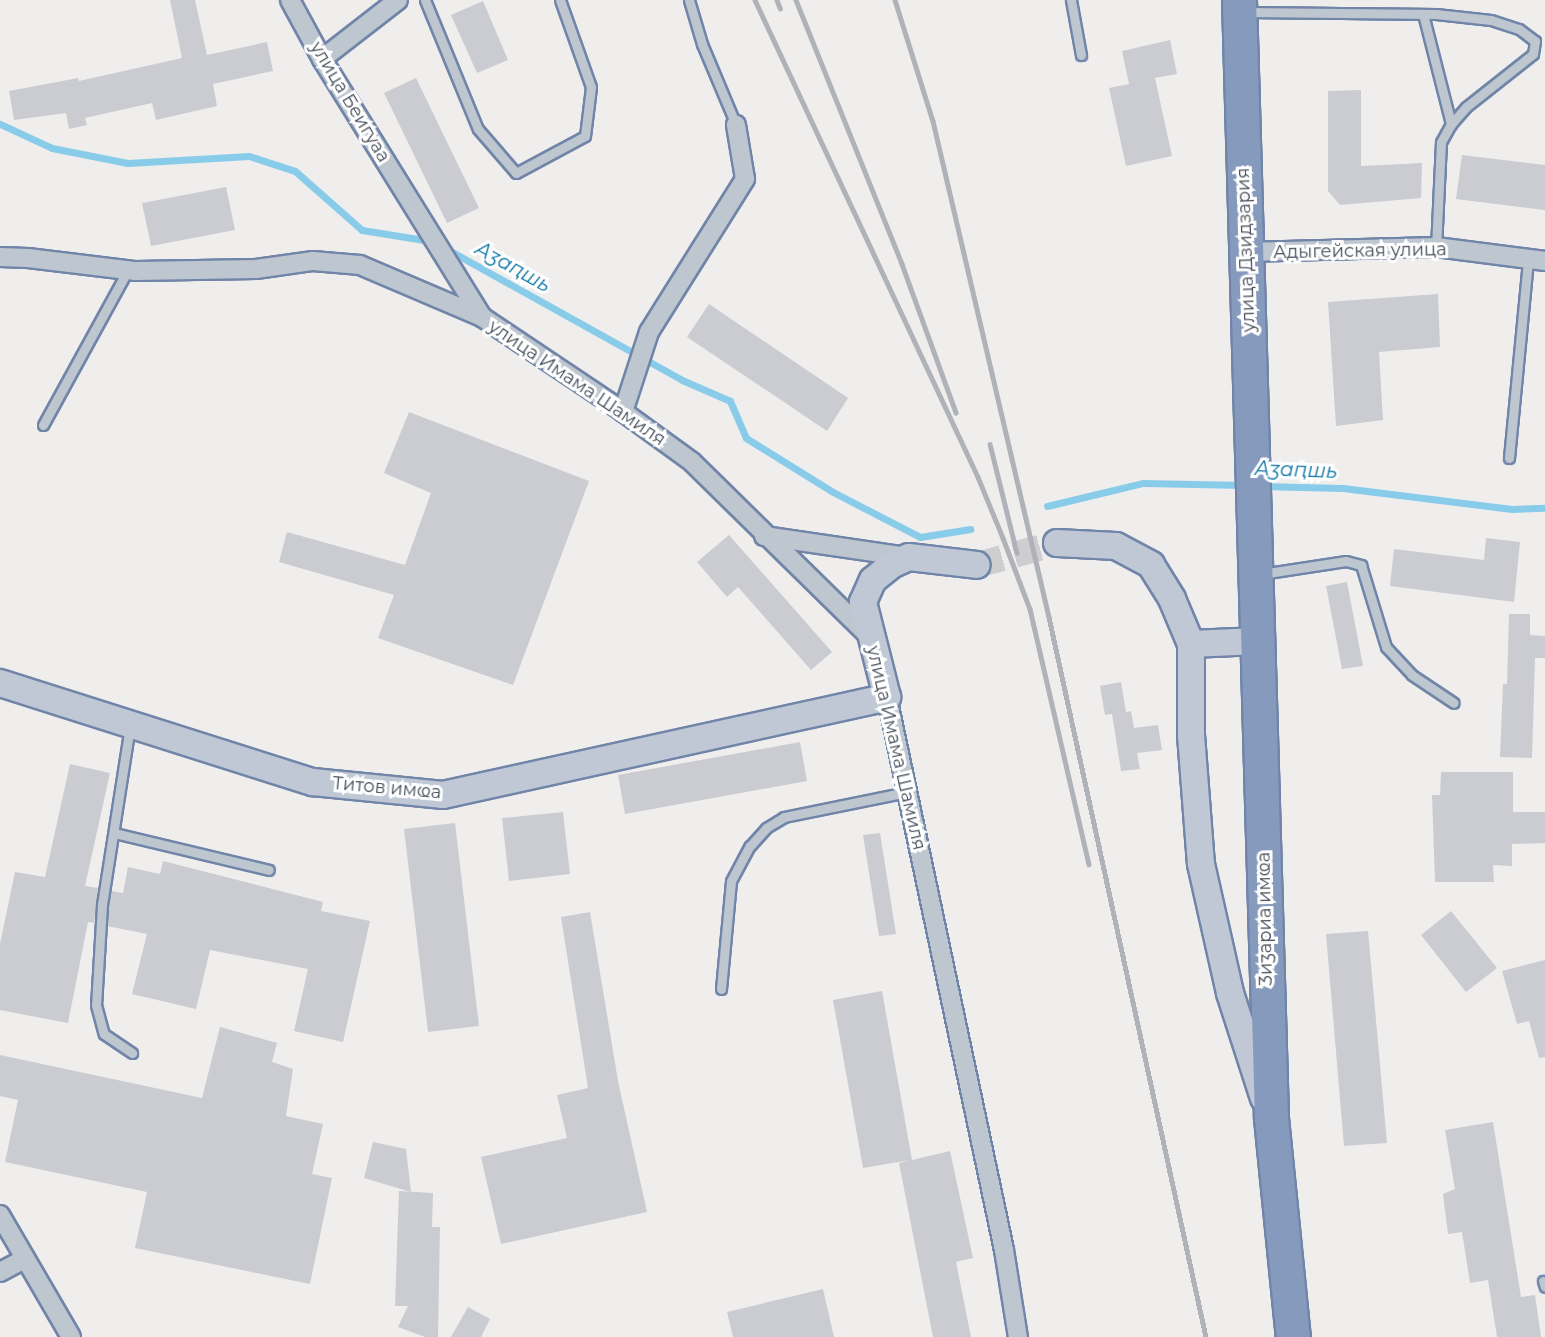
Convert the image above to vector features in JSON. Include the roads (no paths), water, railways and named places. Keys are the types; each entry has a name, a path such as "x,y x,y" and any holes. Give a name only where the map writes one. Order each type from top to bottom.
{"highway":[{"name":"улица Дзидзария","path":"1239,6 1252,485"},
{"name":"Ӡиӡариа имҩа","path":"1252,485 1271,1118 1293,1337"}],"street":[{"name":"улица Беигуаа","path":"290,0 322,59 452,272"},
{"path":"322,59 398,0"},
{"path":"623,412 649,332 745,180 736,125"},
{"name":"Адыгейская улица","path":"1246,252 1436,247 1537,260"},
{"path":"0,257 28,258 128,270 256,269 313,261 360,265 482,317"},
{"name":"улица Имама Шамиля","path":"452,272 482,317 623,412 692,462 764,536 873,641 887,697 1004,1250 1018,1337"},
{"path":"764,536 977,565"},
{"path":"1057,543 1116,546 1151,565 1172,599 1191,644 1191,735 1201,864 1230,993 1271,1118"},
{"path":"873,641 863,602 873,580 893,564 909,557"},
{"path":"1191,644 1258,641"},
{"name":"Титов имҩа","path":"0,683 313,782 444,795 887,697"},
{"path":"0,1215 71,1337"},
{"path":"0,1272 24,1258"}],"lane":[{"path":"425,0 478,129 516,173 585,136 591,87 560,0"},
{"path":"689,0 702,44 736,125"},
{"path":"1071,0 1081,55"},
{"path":"1239,6 1424,14 1491,20 1519,29 1540,44 1533,54 1466,107 1451,124 1441,142 1436,247"},
{"path":"1424,14 1451,124"},
{"path":"1509,458 1537,260"},
{"path":"43,425 128,270"},
{"path":"1256,575 1346,561 1360,565 1386,646 1412,675 1454,703"},
{"path":"131,724 102,905 96,1005 104,1034 132,1053"},
{"path":"721,989 731,881 755,840 766,828 784,818 907,792"},
{"path":"114,833 269,870"}],"waterway":[{"name":"Аӡаԥшь","path":"0,124 52,148 128,163 249,156 295,171 362,230 430,241"},
{"name":"Аӡаԥшь","path":"445,248 682,380 730,401 746,438 831,491 920,537 970,529"},
{"name":"Аӡаԥшь","path":"1047,506 1143,483 1244,485"},
{"name":"Аӡаԥшь","path":"1261,486 1343,488 1512,509 1545,508"}],"tunnel":[{"path":"977,565 1057,543"}],"railway":[{"path":"755,0 978,477 1003,538 1030,609 1089,864"},
{"path":"777,0 780,8"},
{"path":"796,0 902,264 956,412"},
{"path":"895,0 933,121 1049,617 1206,1337"},
{"path":"990,444 1017,553"}]}
